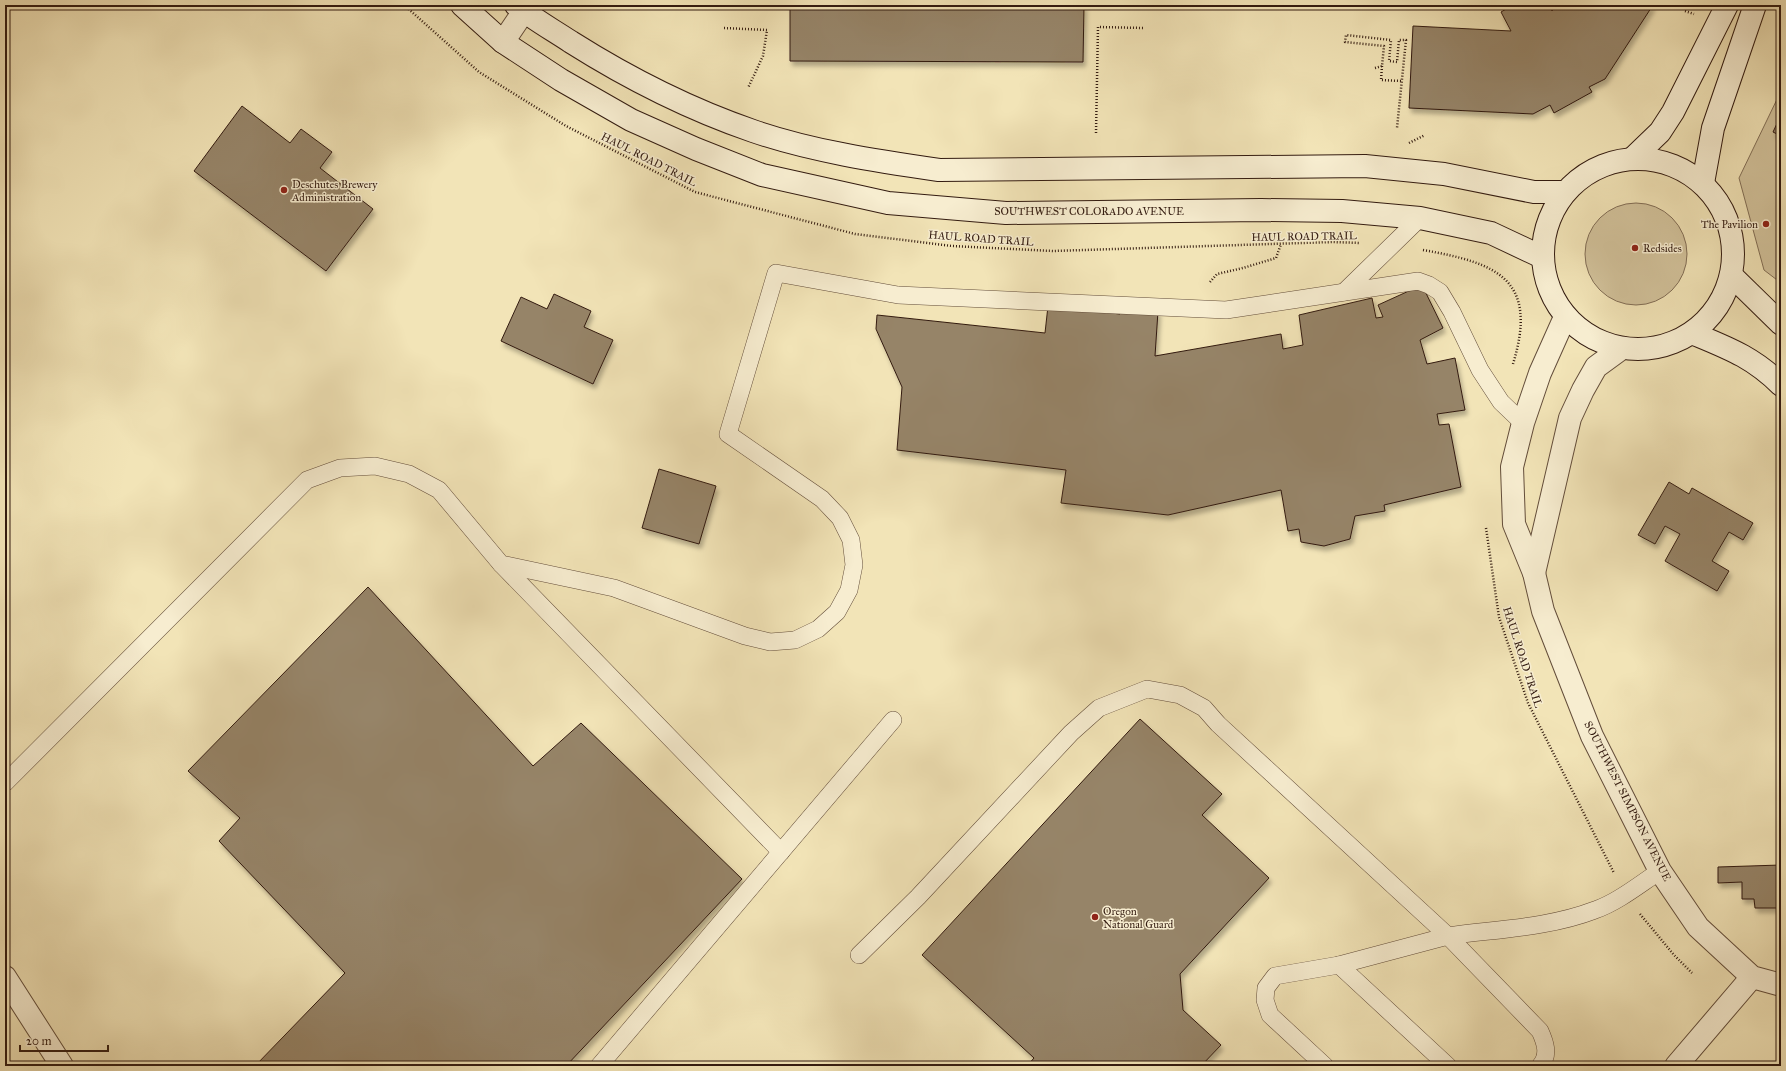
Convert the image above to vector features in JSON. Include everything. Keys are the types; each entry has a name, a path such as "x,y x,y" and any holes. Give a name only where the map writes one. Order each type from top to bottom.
{"main road":[{"name":"SOUTHWEST COLORADO AVENUE","path":"462,5 503,42 561,80 631,120 696,149 762,175 888,203 1006,213 1261,210 1342,211 1420,218 1490,233 1542,257"},
{"path":"1633,158 1660,132 1673,112 1727,5"},
{"path":"1703,183 1713,128 1755,5"},
{"path":"503,42 522,7 600,60 686,105 754,131 826,150 880,161 939,170 1365,166 1444,174 1534,192 1565,192"},
{"path":"1633,158 1670,163 1703,183 1722,210 1733,242 1731,275 1717,307 1692,333 1671,344 1647,349 1622,348 1591,338 1565,317 1549,289 1542,257 1548,222 1565,192 1596,168 1633,158"},
{"path":"1731,275 1781,324"},
{"name":"SOUTHWEST SIMPSON AVENUE","path":"1565,317 1540,373 1523,423 1512,467 1514,524 1534,573 1543,611 1592,736 1660,871 1698,927 1752,976 1781,985"},
{"path":"1692,333 1744,355 1769,373 1781,384"},
{"name":"SOUTHWEST SIMPSON AVENUE","path":"1534,573 1570,418 1596,367 1622,348"},
{"path":"1676,1066 1752,976"},
{"path":"5,977 62,1066"}],"lane":[{"path":"1344,292 1394,245 1420,218"},
{"path":"501,564 614,588 745,636 770,642 795,640 818,629 837,612 849,590 854,565 851,540 840,518 822,499 728,434 776,273 898,295 1226,310 1418,281 1429,285 1440,292 1452,312 1480,370 1501,402 1523,423"},
{"path":"5,783 307,480 340,468 374,466 409,474 440,490 501,564 781,852"},
{"path":"859,955 918,897 1071,733 1099,708 1146,689 1180,695 1204,708 1218,724 1448,936 1540,1031 1547,1045 1543,1063 1540,1066"},
{"path":"599,1066 893,720"},
{"path":"1325,1066 1270,1015 1265,1000 1266,988 1275,976 1339,965 1448,936 1549,924 1596,910 1660,871"},
{"path":"1339,965 1448,1066"}],"path":[{"name":"HAUL ROAD TRAIL","path":"404,5 479,72 566,126 695,192 855,234 952,246 1053,251 1333,242 1394,245 1453,255 1480,264 1490,268 1507,281 1518,298 1521,316 1521,335 1501,402"},
{"path":"1096,133 1098,27 1144,28"},
{"path":"724,28 767,30 763,56 748,88"},
{"path":"1397,128 1402,81 1406,40 1399,40 1397,62 1389,61 1391,40 1346,35 1345,42 1384,46 1381,80 1402,81"},
{"path":"1375,68 1382,66"},
{"path":"1210,282 1217,274 1276,258 1281,244"},
{"name":"HAUL ROAD TRAIL","path":"1486,527 1499,617 1528,703 1624,894 1674,955 1692,973"}],"shaded area":[{"name":"The Pavilion","path":"1781,91 1781,283 1764,270 1739,178"},
{"path":"1636,203 1656,207 1672,218 1683,234 1687,254 1683,274 1672,290 1656,301 1636,305 1616,301 1600,290 1589,274 1585,254 1589,234 1600,218 1616,207"}],"building":[{"path":"790,5 1084,5 1083,62 790,61"},
{"path":"1513,5 1549,5 1552,11 1556,5 1653,5 1605,79 1589,87 1592,92 1554,113 1550,105 1533,114 1409,108 1413,26 1511,31 1501,12"},
{"name":"Deschutes Brewery Administration","path":"242,106 290,143 301,129 332,152 320,168 373,209 326,271 194,171"},
{"path":"1781,115 1781,136 1773,132"},
{"path":"1422,285 1443,328 1420,340 1427,364 1455,358 1465,410 1437,414 1439,425 1449,424 1461,487 1384,505 1385,511 1355,516 1350,539 1324,546 1301,542 1299,529 1288,531 1281,490 1168,515 1061,503 1066,470 897,450 902,387 876,329 877,315 1045,333 1048,306 1120,314 1120,308 1158,311 1155,356 1281,334 1283,349 1303,345 1299,315 1372,298 1376,318 1383,317 1378,305"},
{"path":"554,294 591,311 584,327 613,340 593,384 501,341 521,297 547,309"},
{"path":"659,469 716,486 699,544 642,528"},
{"path":"1669,482 1689,494 1692,488 1753,523 1743,540 1729,532 1712,561 1729,571 1717,591 1665,561 1680,534 1665,526 1655,544 1638,535"},
{"path":"368,587 533,766 581,723 742,879 566,1066 255,1066 345,973 219,841 240,818 188,771"},
{"name":"Oregon National Guard","path":"1140,719 1222,794 1202,815 1269,878 1180,974 1183,1010 1221,1045 1201,1066 1027,1066 1034,1058 922,955"},
{"path":"1781,865 1781,926 1778,926 1778,908 1755,908 1754,899 1742,899 1742,882 1718,883 1718,867"}],"place":[{"name":"Deschutes Brewery Administration","path":"284,190"},
{"name":"The Pavilion","path":"1766,224"},
{"name":"Redsides","path":"1635,248"},
{"name":"Oregon National Guard","path":"1095,917"}]}
